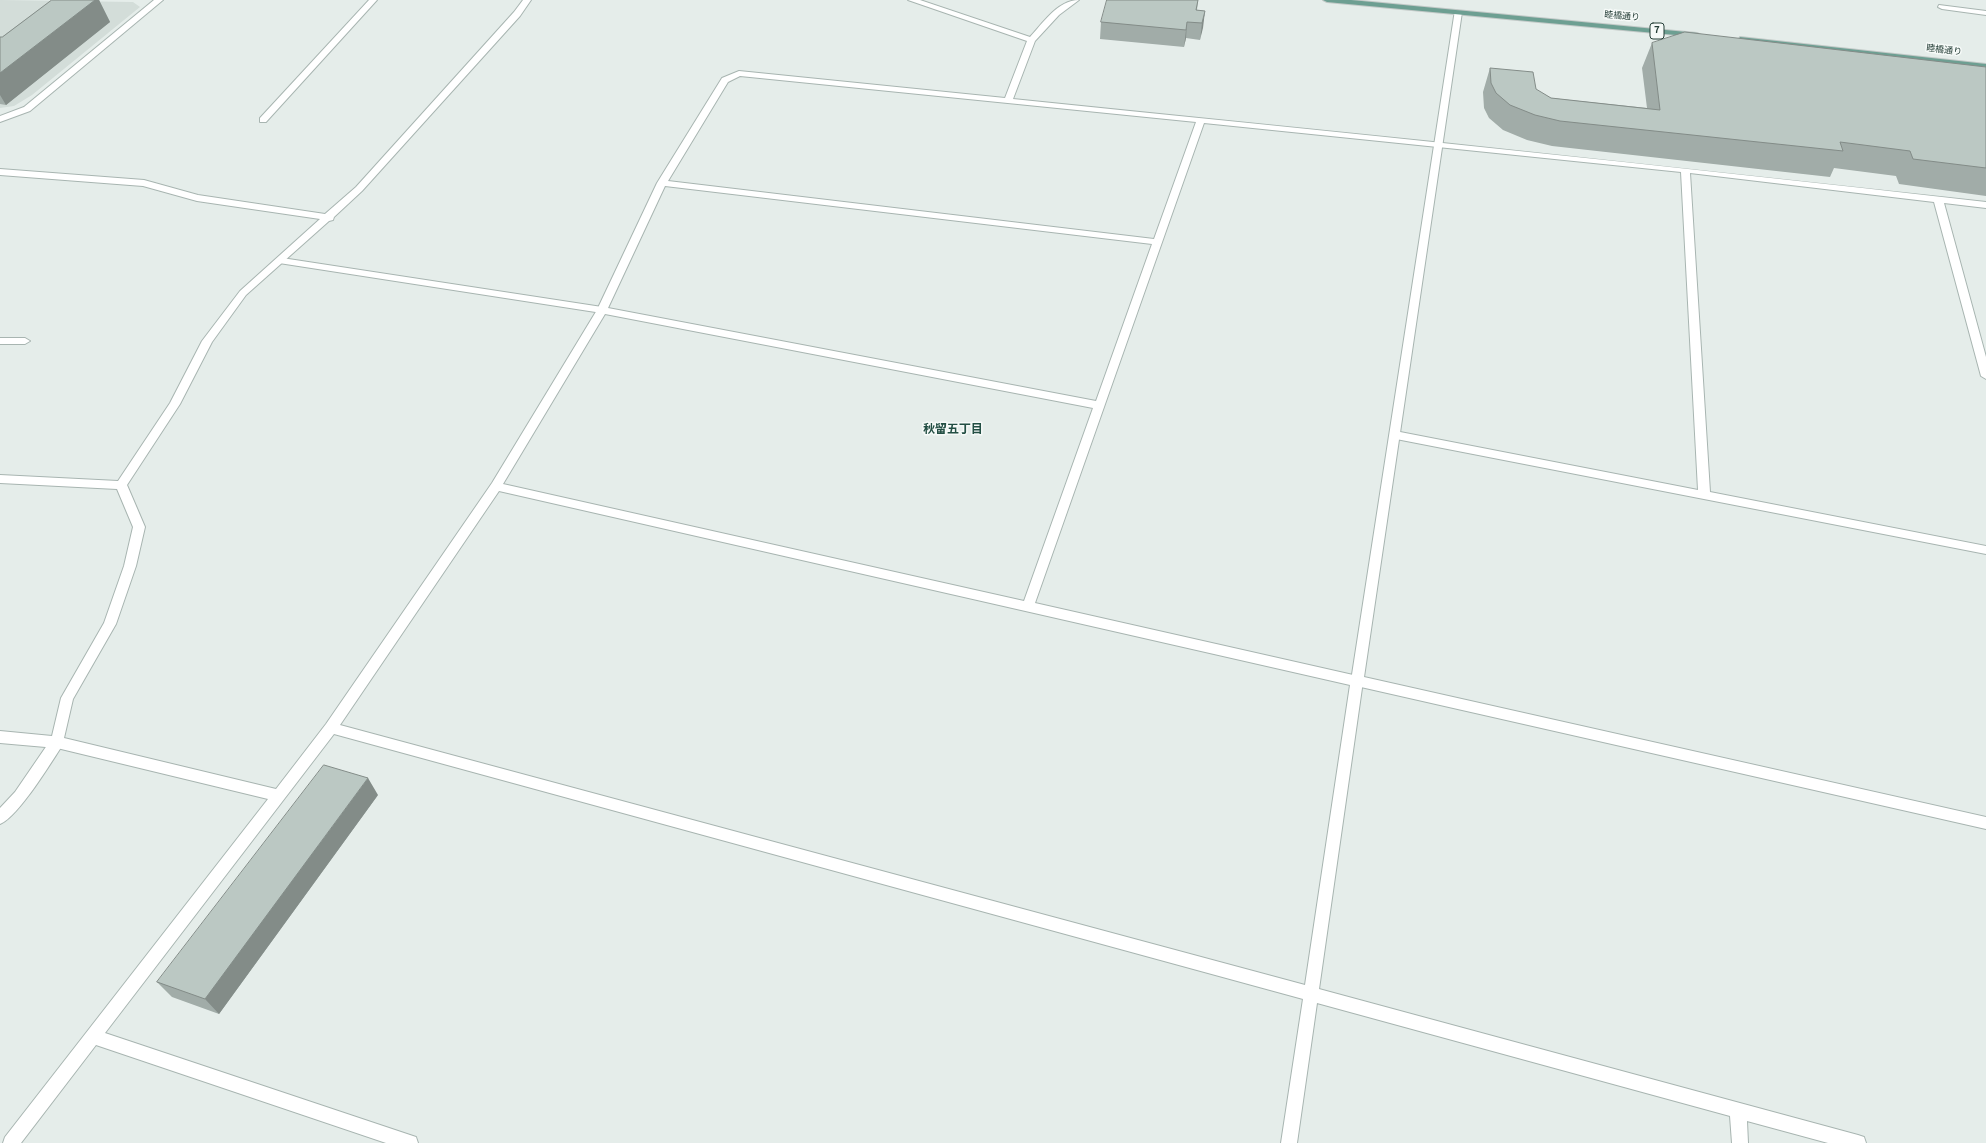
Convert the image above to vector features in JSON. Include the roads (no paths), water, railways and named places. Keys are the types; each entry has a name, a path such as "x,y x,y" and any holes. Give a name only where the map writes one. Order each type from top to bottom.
{"main road":[{"name":"睦橋通り","path":"1327,0 1709,36"},
{"name":"睦橋通り","path":"1732,38 1986,66"}],"street":[{"path":"3,117 27,110 159,0"},
{"path":"263,120 373,0"},
{"path":"120,485 175,404 207,340 244,293 330,218 359,189 527,0"},
{"path":"912,0 1031,40"},
{"path":"1008,100 1031,40 1056,13 1075,0"},
{"path":"1942,7 1986,13"},
{"path":"1289,1143 1458,12"},
{"path":"11,1143 331,728 496,486 602,310 662,183 725,80 739,73 1685,170 1938,198 1986,205"},
{"path":"1028,607 1201,120"},
{"path":"1685,170 1704,495"},
{"path":"0,180 4,172 144,183 197,198 330,218"},
{"path":"662,183 1158,242"},
{"path":"1938,198 1983,357 1986,376"},
{"path":"282,261 602,310 1099,406"},
{"path":"0,341 25,341"},
{"path":"1395,436 1986,550"},
{"path":"0,479 120,485"},
{"path":"0,818 20,796 57,742 67,698 110,624 130,566 139,527 120,485"},
{"path":"496,486 1986,823"},
{"path":"331,728 1858,1143"},
{"path":"0,737 57,742 278,795"},
{"path":"92,1036 410,1143"},
{"path":"1738,1110 1740,1143"}],"district":[{"name":"秋留五丁目","path":"953,431"}]}
